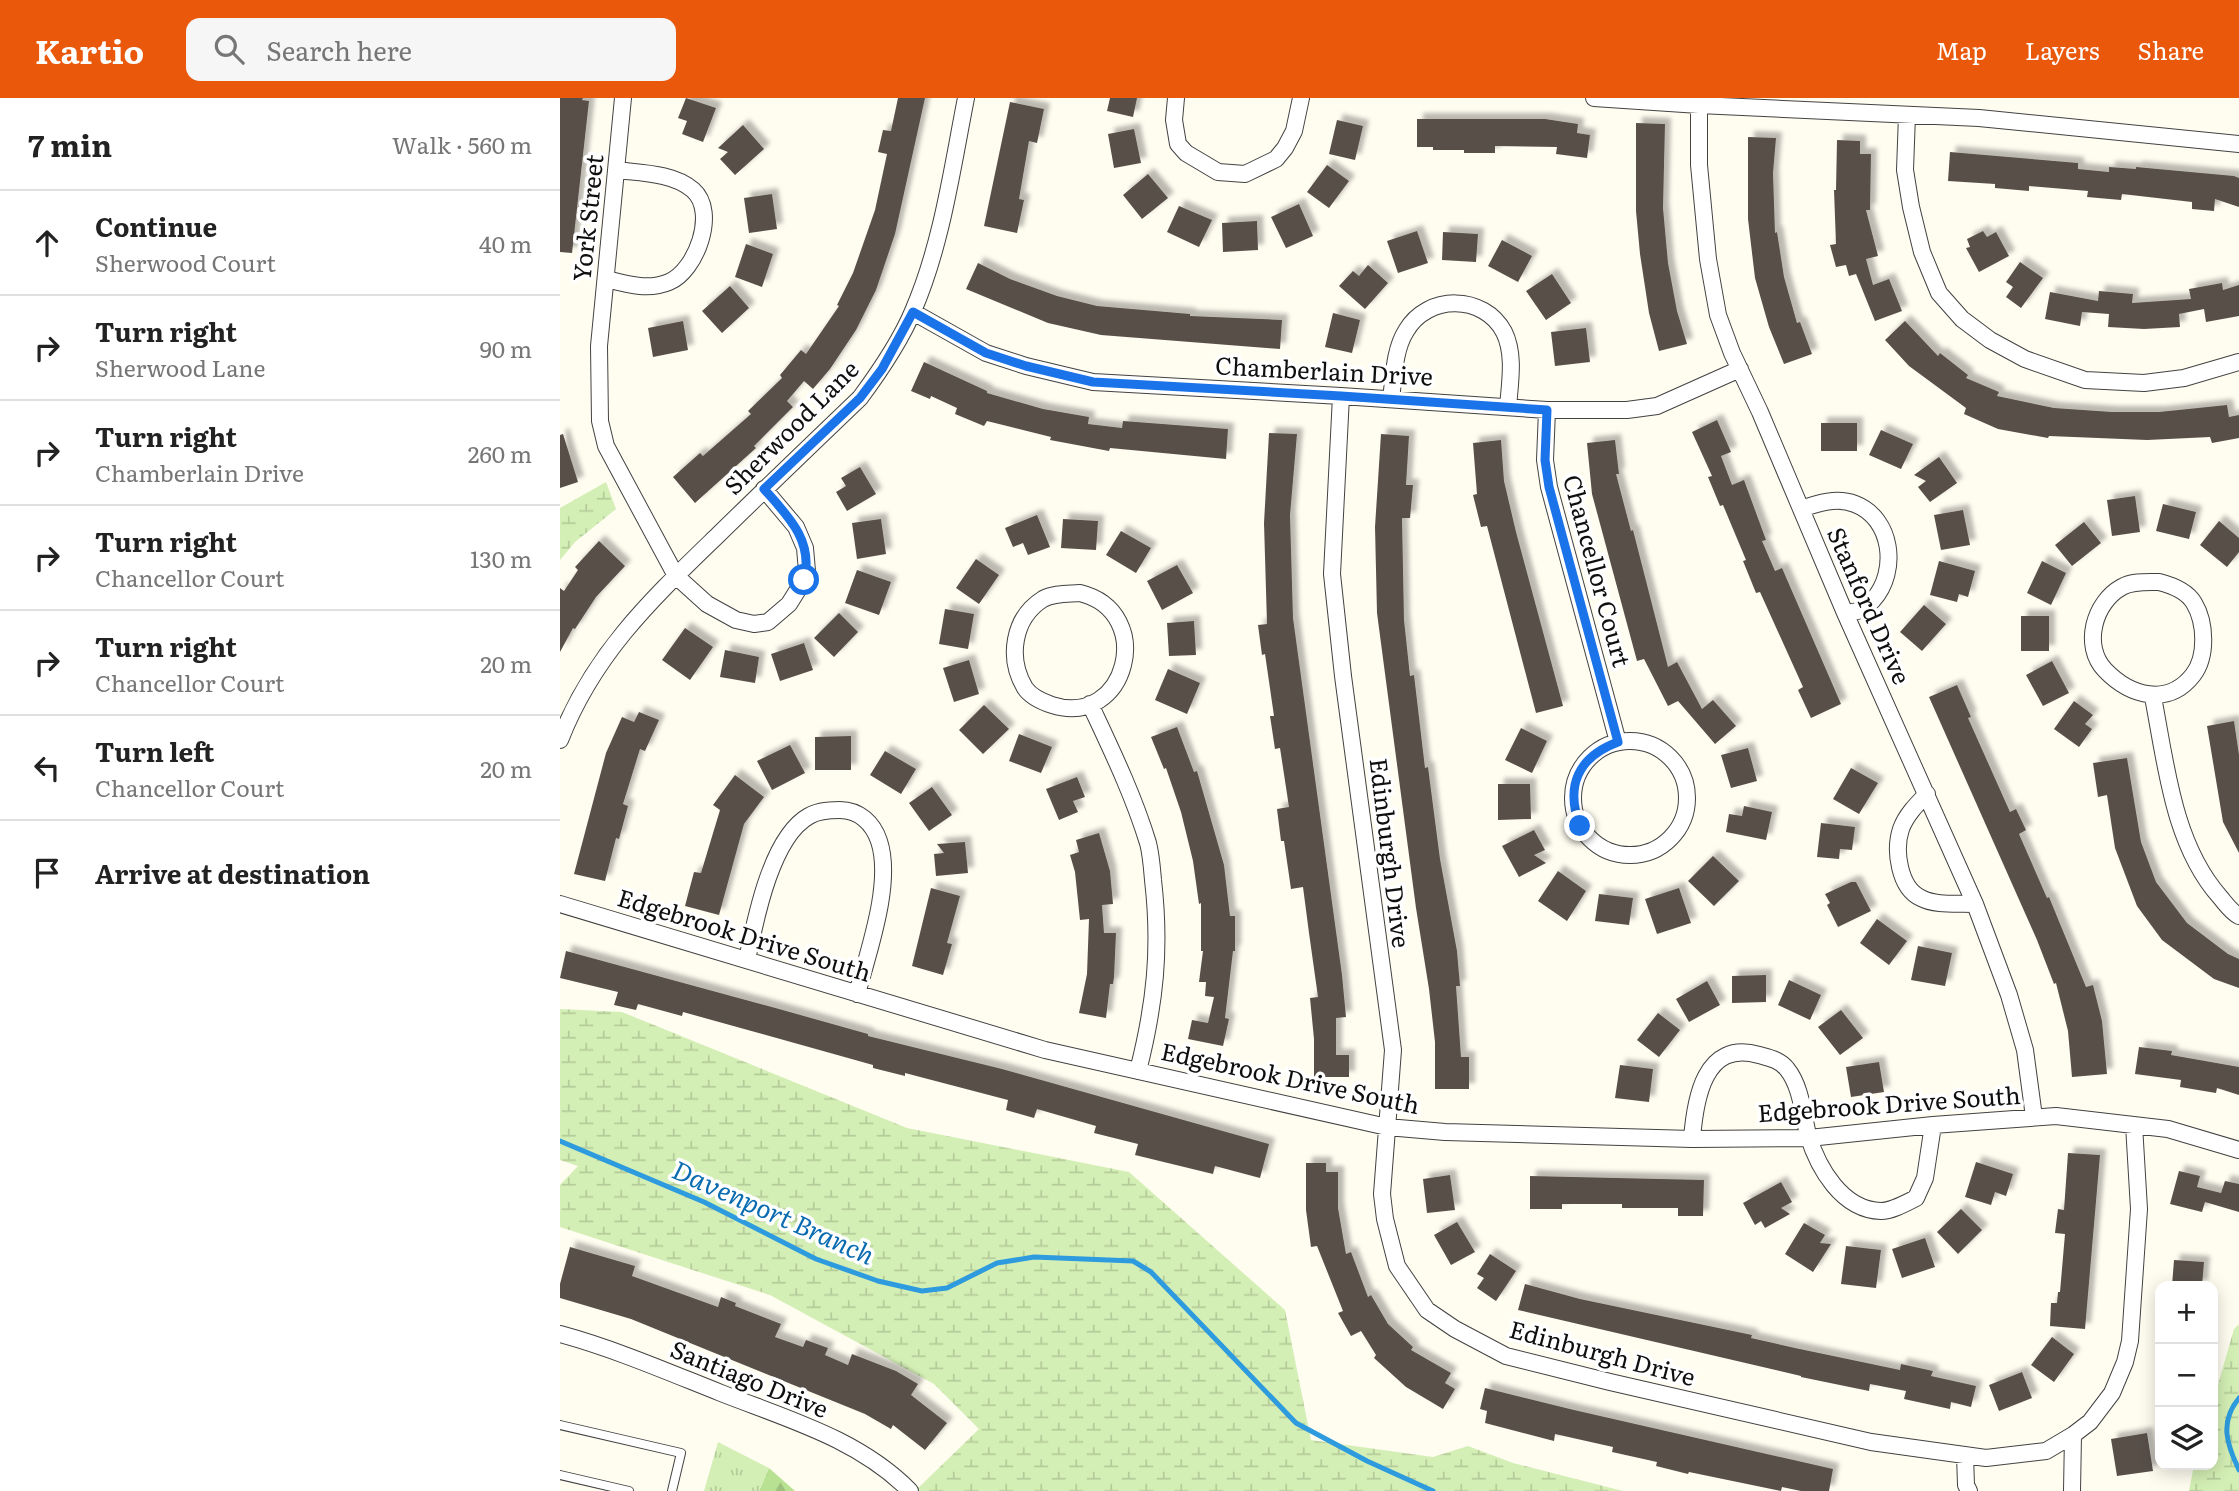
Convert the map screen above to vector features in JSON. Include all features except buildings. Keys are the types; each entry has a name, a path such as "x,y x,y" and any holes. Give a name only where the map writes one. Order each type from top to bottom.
{"street":[{"name":"York Street","path":"623,98 599,346 600,421 606,446 676,576 706,604 736,620 754,624 768,622 789,604 807,571 805,548 796,527 764,489"},
{"name":"Sherwood Lane","path":"560,740 599,663 650,602 860,398 882,369 913,312 938,239 966,98"},
{"path":"1176,98 1174,120 1178,144 1186,153 1218,172 1245,174 1276,159 1285,148 1294,131 1301,98"},
{"path":"1594,98 1979,118 2239,144"},
{"name":"Stanford Drive","path":"1699,105 1699,164 1708,259 1718,315 1845,613 1975,904 2009,995 2025,1050 2034,1117"},
{"path":"1907,115 1906,170 1911,207 1922,252 1939,293 1962,319 1990,340 2025,359 2085,380 2144,383 2185,378 2239,362"},
{"path":"606,279 637,286 670,282 683,273 700,247 704,216 702,201 693,190 653,174 616,170"},
{"path":"1391,399 1400,344 1410,323 1439,304 1464,303 1492,317 1504,333 1511,358 1508,407"},
{"name":"Chamberlain Drive","path":"913,312 986,353 1093,382 1547,410 1627,410 1657,406 1740,369"},
{"name":"Edinburgh Drive","path":"1341,396 1332,574 1392,1050 1382,1194 1385,1219 1397,1266 1427,1310 1455,1329 1506,1356 1871,1442 1986,1458 2046,1451 2090,1422 2112,1393 2125,1362 2130,1341 2139,1209 2134,1125"},
{"name":"Chancellor Court","path":"1547,410 1545,460 1549,487 1618,742"},
{"path":"1801,509 1824,501 1852,502 1866,509 1882,525 1889,551 1885,581 1879,593 1864,610 1845,613"},
{"path":"2158,582 2173,585 2194,602 2201,620 2203,654 2193,675 2178,688 2153,697 2131,691 2105,670 2096,657 2093,629 2097,613 2102,604 2121,587 2134,583 2158,582"},
{"path":"1080,593 1094,597 1115,613 1121,625 1124,665 1115,687 1090,704 1075,709 1062,708 1028,693 1024,686 1015,654 1019,625 1024,615 1052,595 1080,593"},
{"path":"2153,697 2174,801 2192,855 2214,891 2234,914 2239,916"},
{"path":"1090,704 1127,783 1149,846 1157,909 1157,979 1151,1019 1138,1071"},
{"path":"1638,741 1657,747 1673,760 1684,777 1688,796 1686,816 1676,833 1661,847 1643,855 1623,856 1605,850 1591,841 1580,826 1574,810 1573,792 1578,775 1587,760 1601,748 1618,742 1638,741"},
{"path":"1927,794 1911,810 1901,828 1898,843 1903,878 1911,891 1920,898 1936,902 1975,904"},
{"path":"747,960 758,902 787,836 809,816 830,810 853,810 867,821 879,841 883,873 880,908 858,994"},
{"name":"Edgebrook Drive South","path":"560,904 1045,1050 1387,1127 1445,1132 1692,1139 1809,1138 2056,1116 2168,1129 2239,1150"},
{"path":"1692,1139 1694,1109 1705,1074 1717,1062 1742,1052 1777,1060 1786,1067 1794,1078 1809,1138 1825,1176 1843,1195 1861,1206 1882,1211 1916,1198 1925,1178 1933,1125"},
{"name":"Santiago Drive","path":"560,1334 641,1362 838,1440 885,1468 910,1491"},
{"path":"2072,1491 2073,1435"},
{"path":"1965,1455 1966,1485 1969,1491"}],"lane":[{"path":"560,1424 681,1453 673,1491"},
{"path":"560,1475 629,1491"}],"green space":[{"path":"606,482 616,509 575,542 560,560 560,508"},
{"path":"560,1009 622,1012 907,1128 1129,1172 1285,1310 1311,1440 1433,1457 1468,1446 1513,1463 1623,1491 915,1491 979,1429 934,1384 770,1295 560,1227 560,1185 578,1166 560,1160"},
{"path":"2239,1324 2239,1491 2189,1491 2193,1470 2218,1470 2218,1385 2234,1329"},
{"path":"718,1442 769,1468 759,1491 704,1491"},
{"path":"769,1468 795,1491 759,1491"}],"waterway":[{"name":"Davenport Branch","path":"560,1141 704,1202 816,1259 878,1281 922,1291 947,1288 997,1263 1034,1257 1133,1261 1151,1272 1296,1423 1367,1461 1433,1491"},
{"name":"Davenport Branch","path":"2239,1398 2227,1425 2228,1443 2239,1470"}],"route":[{"path":"804,580 807,571 805,548 796,527 764,489 860,398 882,369 913,312 986,353 1093,382 1547,410 1546,473 1618,742 1601,748 1587,760 1578,775 1573,792 1574,810 1580,826"}]}
